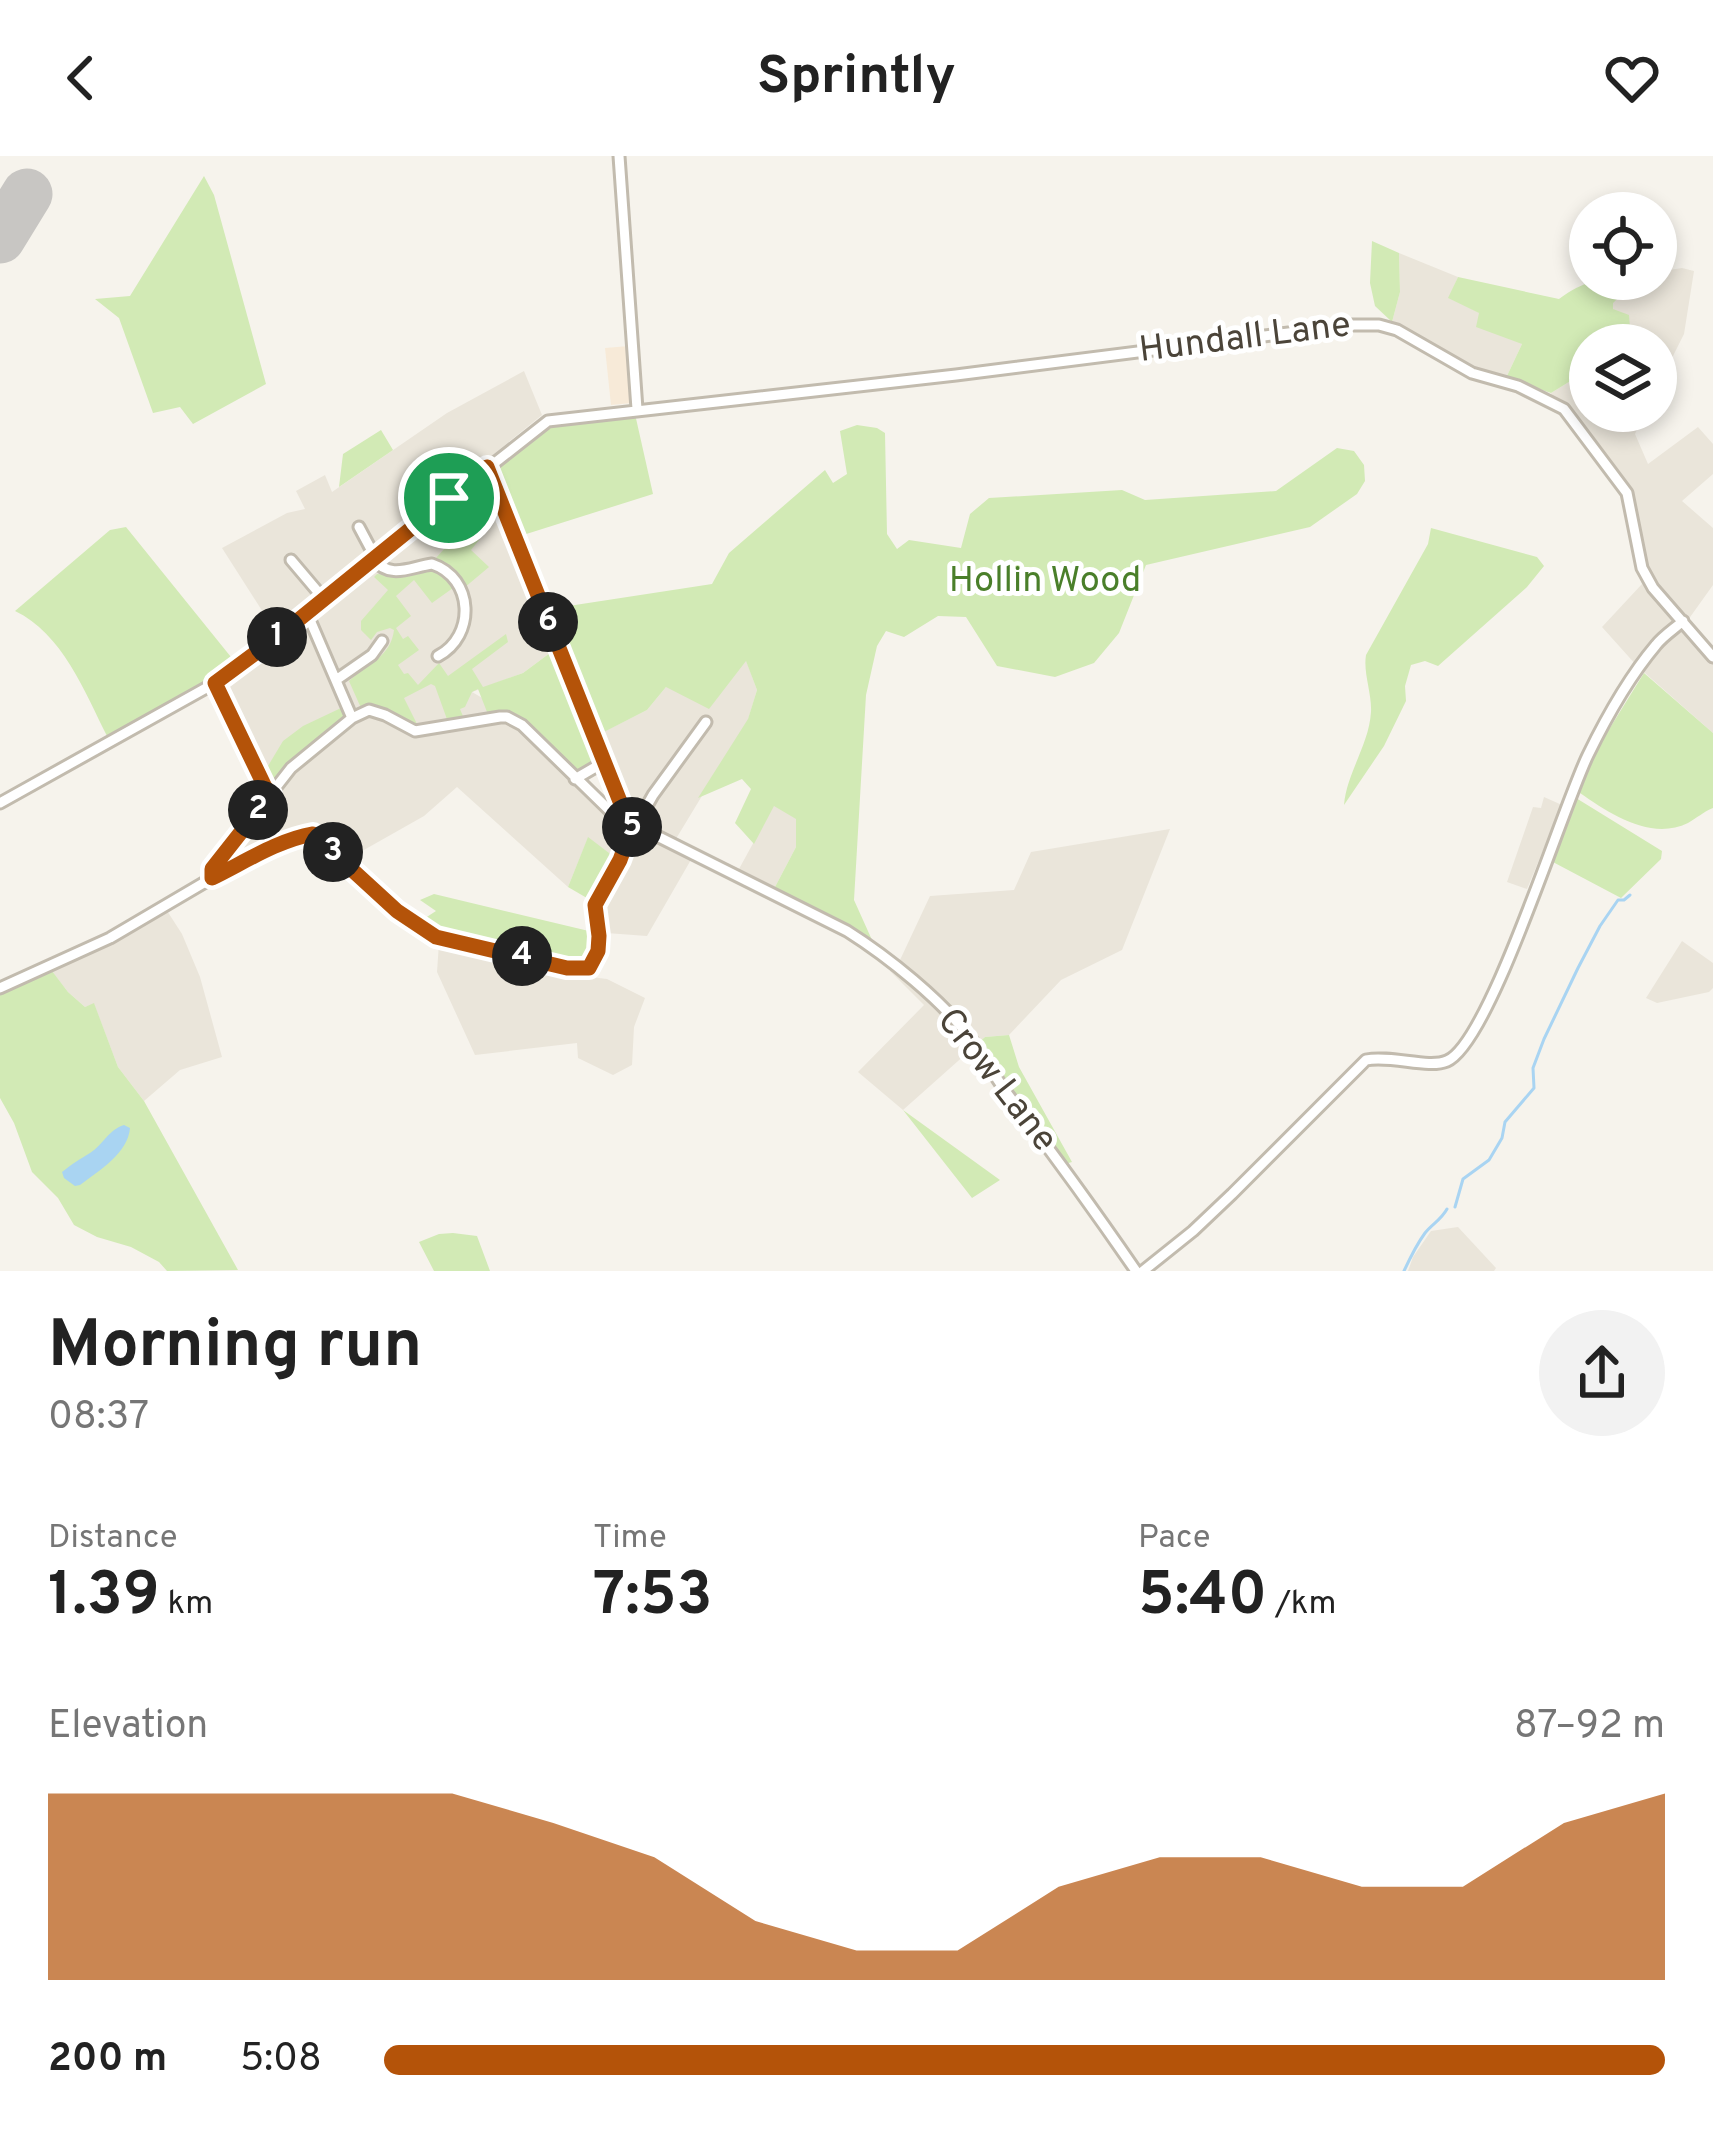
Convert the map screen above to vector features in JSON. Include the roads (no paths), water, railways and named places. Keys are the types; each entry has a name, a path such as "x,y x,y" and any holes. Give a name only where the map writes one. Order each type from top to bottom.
{"street":[{"path":"620,156 637,409"},
{"name":"Hundall Lane","path":"0,803 215,683 548,421 1352,325 1391,327 1472,374 1518,386 1572,416 1628,493 1642,568 1653,588 1713,656"},
{"path":"487,467 632,822"},
{"path":"359,527 380,567 391,572 433,564 451,574 464,600 465,624 456,643 440,652"},
{"path":"291,560 324,599"},
{"path":"212,878 212,869 291,768 352,718 307,613"},
{"path":"1140,1271 1232,1195 1366,1060 1445,1062 1466,1044 1515,946 1587,758 1655,646 1683,621"},
{"path":"336,680 372,656 382,641"},
{"path":"215,683 271,794"},
{"name":"Crow Lane","path":"352,718 376,711 415,731 507,717 522,725 574,779 620,817 867,944 916,983 972,1041 1140,1271"},
{"path":"0,988 110,938 212,878 313,834 397,911 436,937 567,968 589,968 598,951 595,905 620,860 632,822 706,722"},
{"path":"574,779 604,762"}],"water":[{"path":"124,1125 130,1128 128,1137 112,1160 80,1185 64,1178 62,1172"}],"waterway":[{"path":"1455,1207 1463,1179 1489,1160 1505,1122 1534,1088 1533,1068 1544,1039 1600,926 1618,900 1630,895"},
{"path":"1404,1271 1422,1237 1447,1209"}],"park label":[{"name":"Hollin Wood","path":"1045,582"}]}
